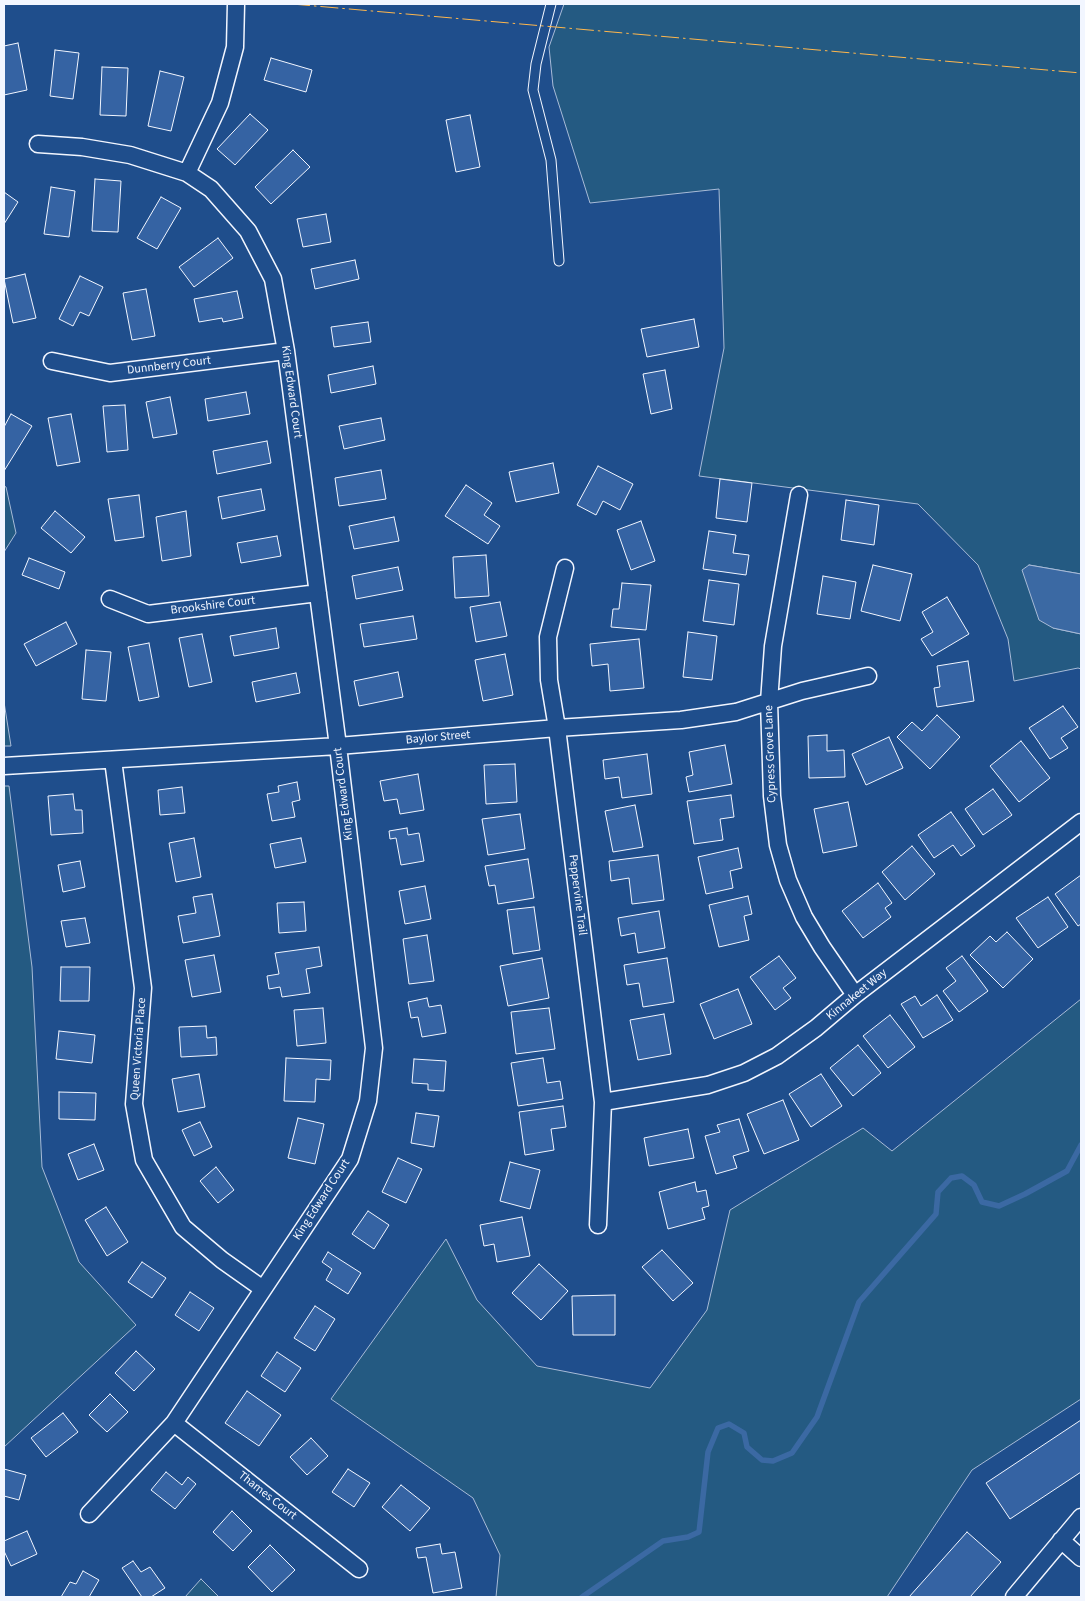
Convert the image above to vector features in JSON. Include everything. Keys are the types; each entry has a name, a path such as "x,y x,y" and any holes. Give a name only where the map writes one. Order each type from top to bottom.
{"street":[{"path":"186,173 220,102 235,48 236,4"},
{"name":"King Edward Court","path":"38,144 82,147 130,155 186,173 211,189 248,231 273,279 286,351 318,593 374,1048 368,1101 350,1159 174,1423 90,1514"},
{"name":"Dunnberry Court","path":"52,361 110,373 286,351"},
{"name":"Cypress Grove Lane","path":"799,495 773,646 769,702 772,796 778,845 788,880 804,917 855,995"},
{"name":"Peppervine Trail","path":"565,568 548,637 549,680 557,728 603,1102 598,1225"},
{"name":"Brookshire Court","path":"110,599 148,614 318,593"},
{"name":"Baylor Street","path":"4,766 338,746 681,720 736,712 802,691 868,676"},
{"name":"Queen Victoria Place","path":"113,760 143,988 134,1104 144,1160 183,1227 222,1260 263,1289"},
{"name":"Kinnakeet Way","path":"603,1102 708,1085 744,1073 777,1056 816,1028 855,995 1081,822"},
{"name":"Thames Court","path":"174,1423 359,1569"},
{"path":"1014,1597 1081,1517"},
{"path":"1061,1540 1081,1558"}],"lane":[{"path":"551,4 536,64 533,90 551,160 559,261"}],"shaded area":[{"path":"564,4 1081,4 1081,574 1029,565 1053,628 1081,634 1081,669 1078,668 1014,681 1008,639 978,565 918,504 699,476 724,348 719,189 590,203 553,86 549,47"},
{"path":"4,486 6,487 16,533 4,552"},
{"path":"1029,565 1081,574 1081,634 1053,628 1039,620 1022,570"},
{"path":"4,702 11,746 4,746"},
{"path":"4,786 9,786 32,967 42,1167 79,1262 136,1325 4,1447"},
{"path":"1081,999 1081,1399 972,1470 887,1597 496,1597 500,1555 473,1498 331,1399 446,1239 477,1300 537,1366 650,1388 707,1310 730,1210 863,1128 892,1151"},
{"path":"201,1579 219,1597 185,1597"}],"building":[{"path":"18,43 27,90 4,95 4,46"},
{"path":"55,50 79,53 73,99 50,96"},
{"path":"271,58 312,70 306,92 264,80"},
{"path":"102,67 128,68 126,116 100,115"},
{"path":"160,71 184,77 171,131 148,126"},
{"path":"250,114 268,130 235,165 217,149"},
{"path":"470,115 480,167 456,172 446,120"},
{"path":"293,150 310,167 271,204 255,187"},
{"path":"95,179 121,181 118,232 92,231"},
{"path":"51,187 75,191 69,237 44,234"},
{"path":"4,192 18,202 4,224"},
{"path":"161,197 181,208 157,249 137,238"},
{"path":"326,214 331,242 303,247 297,219"},
{"path":"218,238 233,258 194,287 179,267"},
{"path":"355,260 359,279 315,289 311,269"},
{"path":"25,274 36,318 13,323 4,279"},
{"path":"80,276 103,287 89,316 80,312 73,326 59,319"},
{"path":"146,289 155,336 132,340 123,293"},
{"path":"237,291 243,318 223,322 222,318 199,322 194,299"},
{"path":"694,319 699,347 647,357 641,329"},
{"path":"368,322 371,342 334,347 331,327"},
{"path":"373,366 376,384 331,393 328,375"},
{"path":"665,370 672,409 651,414 643,374"},
{"path":"246,392 250,414 208,421 205,399"},
{"path":"170,397 177,434 153,438 146,402"},
{"path":"125,405 128,450 107,452 103,406"},
{"path":"11,414 32,426 4,471 4,427"},
{"path":"71,414 80,462 57,466 48,418"},
{"path":"381,418 385,440 344,449 339,426"},
{"path":"267,441 271,463 217,474 213,451"},
{"path":"553,463 559,493 516,502 509,472"},
{"path":"598,466 633,484 620,510 603,501 596,515 577,505"},
{"path":"381,470 386,499 339,506 335,478"},
{"path":"720,479 752,483 747,522 716,518"},
{"path":"466,485 492,503 484,515 500,526 488,544 445,516"},
{"path":"261,489 265,510 222,519 218,497"},
{"path":"139,495 144,537 115,541 108,499"},
{"path":"846,500 879,505 874,545 841,540"},
{"path":"55,511 85,537 71,553 41,528"},
{"path":"186,511 191,556 162,561 156,517"},
{"path":"394,517 399,541 354,549 349,526"},
{"path":"641,521 655,561 631,570 617,530"},
{"path":"709,531 736,535 733,553 749,555 746,575 703,569"},
{"path":"277,536 281,556 241,563 237,543"},
{"path":"486,555 489,596 455,598 453,557"},
{"path":"29,558 65,572 59,589 22,575"},
{"path":"873,565 912,574 900,621 861,611"},
{"path":"398,567 403,590 356,599 352,576"},
{"path":"823,576 856,582 850,619 817,614"},
{"path":"709,580 739,584 734,625 703,621"},
{"path":"622,583 651,585 646,630 611,627 613,609 619,609"},
{"path":"947,597 969,634 932,656 921,639 933,632 922,612"},
{"path":"500,602 507,636 476,642 470,607"},
{"path":"413,616 417,639 364,647 360,624"},
{"path":"66,622 77,644 36,666 24,644"},
{"path":"276,628 279,648 234,656 230,636"},
{"path":"688,632 717,636 712,680 683,677"},
{"path":"202,634 212,682 189,687 179,638"},
{"path":"639,639 644,688 610,691 608,664 592,666 590,644"},
{"path":"149,643 159,697 139,701 128,647"},
{"path":"86,650 111,652 106,701 82,699"},
{"path":"505,654 513,695 483,701 475,660"},
{"path":"968,661 974,701 937,707 934,688 940,687 937,666"},
{"path":"398,672 403,697 359,706 354,681"},
{"path":"296,673 300,693 256,702 252,682"},
{"path":"1063,706 1078,727 1061,738 1068,748 1050,759 1029,728"},
{"path":"937,715 960,737 930,769 897,737 912,722 922,731"},
{"path":"827,735 827,751 844,750 845,777 809,778 808,736"},
{"path":"889,737 903,768 866,785 852,754"},
{"path":"1021,741 1050,778 1019,802 990,766"},
{"path":"725,745 732,784 689,792 686,777 693,775 689,752"},
{"path":"647,754 652,794 622,798 619,777 605,779 603,760"},
{"path":"515,764 517,802 486,804 484,765"},
{"path":"418,774 424,810 400,814 397,799 384,801 380,781"},
{"path":"297,782 300,800 292,802 295,817 272,821 267,794 279,792 278,786"},
{"path":"182,787 185,813 160,815 158,790"},
{"path":"993,789 1012,815 983,835 965,809"},
{"path":"73,794 75,810 82,810 83,833 51,835 48,796"},
{"path":"731,795 734,817 720,819 723,840 694,844 687,801"},
{"path":"848,802 857,846 823,853 814,809"},
{"path":"635,805 643,847 613,852 605,811"},
{"path":"951,812 975,846 961,856 953,845 934,858 918,835"},
{"path":"520,814 525,849 488,855 482,819"},
{"path":"407,828 408,835 419,833 424,861 401,865 396,838 390,839 389,831"},
{"path":"194,838 201,877 176,882 169,843"},
{"path":"301,838 306,862 275,868 270,844"},
{"path":"912,846 935,874 905,900 882,872"},
{"path":"738,848 742,868 730,871 733,888 706,894 698,857"},
{"path":"658,855 664,900 632,904 629,878 611,881 609,861"},
{"path":"528,859 534,898 498,904 495,885 489,886 485,866"},
{"path":"80,861 85,887 63,892 58,865"},
{"path":"1081,875 1081,924 1078,926 1055,894"},
{"path":"878,883 892,903 885,908 891,917 863,938 842,911"},
{"path":"425,886 431,919 405,924 399,891"},
{"path":"212,894 220,936 183,943 178,916 196,913 193,897"},
{"path":"748,896 752,914 744,916 749,940 719,947 709,905"},
{"path":"1048,897 1068,927 1038,948 1016,918"},
{"path":"304,902 306,931 279,933 277,903"},
{"path":"534,907 540,950 513,954 507,910"},
{"path":"659,911 665,948 638,953 635,933 621,936 618,918"},
{"path":"85,918 90,943 66,947 61,921"},
{"path":"1007,932 1033,959 1003,988 970,955 990,936 996,942"},
{"path":"427,935 434,981 409,984 403,939"},
{"path":"319,947 322,966 306,969 310,993 282,997 280,987 269,989 267,976 279,974 275,953"},
{"path":"214,955 221,992 192,997 185,960"},
{"path":"779,956 796,978 783,988 791,998 775,1010 750,977"},
{"path":"962,956 988,991 959,1012 943,991 956,981 946,968"},
{"path":"542,958 549,998 508,1006 500,966"},
{"path":"667,958 674,1002 643,1007 639,983 627,985 624,965"},
{"path":"61,967 90,967 89,1001 60,1001"},
{"path":"738,989 752,1024 714,1039 700,1004"},
{"path":"937,995 953,1020 923,1038 901,1004 915,996 921,1006"},
{"path":"427,998 429,1007 441,1005 446,1033 422,1037 418,1017 411,1018 408,1002"},
{"path":"323,1008 326,1043 297,1046 294,1010"},
{"path":"549,1008 555,1049 516,1054 511,1012"},
{"path":"664,1014 671,1054 638,1060 630,1020"},
{"path":"890,1015 915,1047 888,1068 863,1036"},
{"path":"206,1026 207,1038 216,1037 217,1055 181,1057 179,1027"},
{"path":"59,1031 95,1035 92,1063 56,1059"},
{"path":"858,1045 881,1073 853,1096 830,1068"},
{"path":"286,1058 331,1060 330,1080 316,1079 315,1102 284,1101"},
{"path":"543,1058 547,1083 560,1081 563,1099 518,1106 511,1063"},
{"path":"414,1059 446,1061 444,1091 428,1090 428,1084 412,1083"},
{"path":"199,1074 205,1107 178,1112 172,1079"},
{"path":"821,1074 842,1106 811,1127 789,1094"},
{"path":"59,1092 96,1093 95,1120 59,1119"},
{"path":"783,1100 799,1140 764,1154 747,1114"},
{"path":"563,1106 566,1127 551,1129 554,1150 525,1155 519,1112"},
{"path":"416,1113 439,1116 434,1147 411,1143"},
{"path":"298,1118 324,1124 315,1164 288,1158"},
{"path":"739,1119 749,1151 733,1156 737,1168 716,1174 705,1136 720,1132 717,1125"},
{"path":"200,1122 212,1147 194,1156 182,1130"},
{"path":"688,1129 694,1158 649,1166 644,1138"},
{"path":"94,1144 104,1170 78,1180 68,1154"},
{"path":"398,1158 422,1169 406,1203 382,1192"},
{"path":"510,1162 540,1170 530,1209 500,1201"},
{"path":"216,1167 234,1190 218,1203 200,1181"},
{"path":"695,1182 697,1192 706,1190 709,1206 702,1208 705,1219 668,1229 659,1192"},
{"path":"106,1207 128,1242 107,1256 85,1220"},
{"path":"368,1211 389,1225 374,1249 352,1234"},
{"path":"522,1217 530,1256 497,1262 494,1244 484,1246 480,1225"},
{"path":"662,1250 693,1283 673,1301 642,1267"},
{"path":"328,1252 361,1273 348,1294 326,1280 332,1269 322,1262"},
{"path":"142,1262 166,1278 152,1298 128,1282"},
{"path":"539,1264 568,1291 541,1320 512,1293"},
{"path":"190,1292 214,1308 199,1331 175,1315"},
{"path":"615,1295 615,1335 573,1335 572,1296"},
{"path":"315,1306 335,1319 315,1351 294,1338"},
{"path":"136,1351 155,1369 134,1391 115,1373"},
{"path":"277,1352 301,1368 285,1392 261,1376"},
{"path":"247,1391 281,1415 259,1446 225,1423"},
{"path":"110,1394 128,1412 107,1432 89,1415"},
{"path":"63,1413 78,1432 46,1457 31,1438"},
{"path":"1081,1420 1081,1472 1010,1519 986,1483"},
{"path":"311,1438 328,1456 307,1475 290,1457"},
{"path":"4,1469 26,1475 19,1500 4,1496"},
{"path":"348,1469 370,1483 354,1507 332,1492"},
{"path":"166,1472 182,1485 188,1477 196,1484 175,1509 151,1490"},
{"path":"401,1485 430,1508 410,1531 382,1507"},
{"path":"232,1511 252,1531 233,1551 213,1532"},
{"path":"27,1531 37,1554 11,1566 4,1551 4,1541"},
{"path":"967,1532 1001,1562 970,1597 909,1597"},
{"path":"440,1544 442,1554 455,1552 462,1588 433,1593 426,1557 418,1558 416,1548"},
{"path":"270,1545 295,1570 272,1592 248,1567"},
{"path":"133,1561 141,1572 150,1567 165,1588 151,1597 142,1597 122,1568"},
{"path":"83,1571 99,1580 89,1597 61,1597 70,1582 76,1584"}],"waterway":[{"path":"582,1597 663,1541 688,1537 699,1532 708,1452 718,1428 729,1424 744,1433 747,1447 762,1460 773,1461 792,1453 817,1417 859,1302 936,1214 938,1192 951,1178 962,1176 974,1185 982,1202 999,1206 1067,1171 1081,1145"}],"power":[{"path":"292,4 1081,73"}]}
